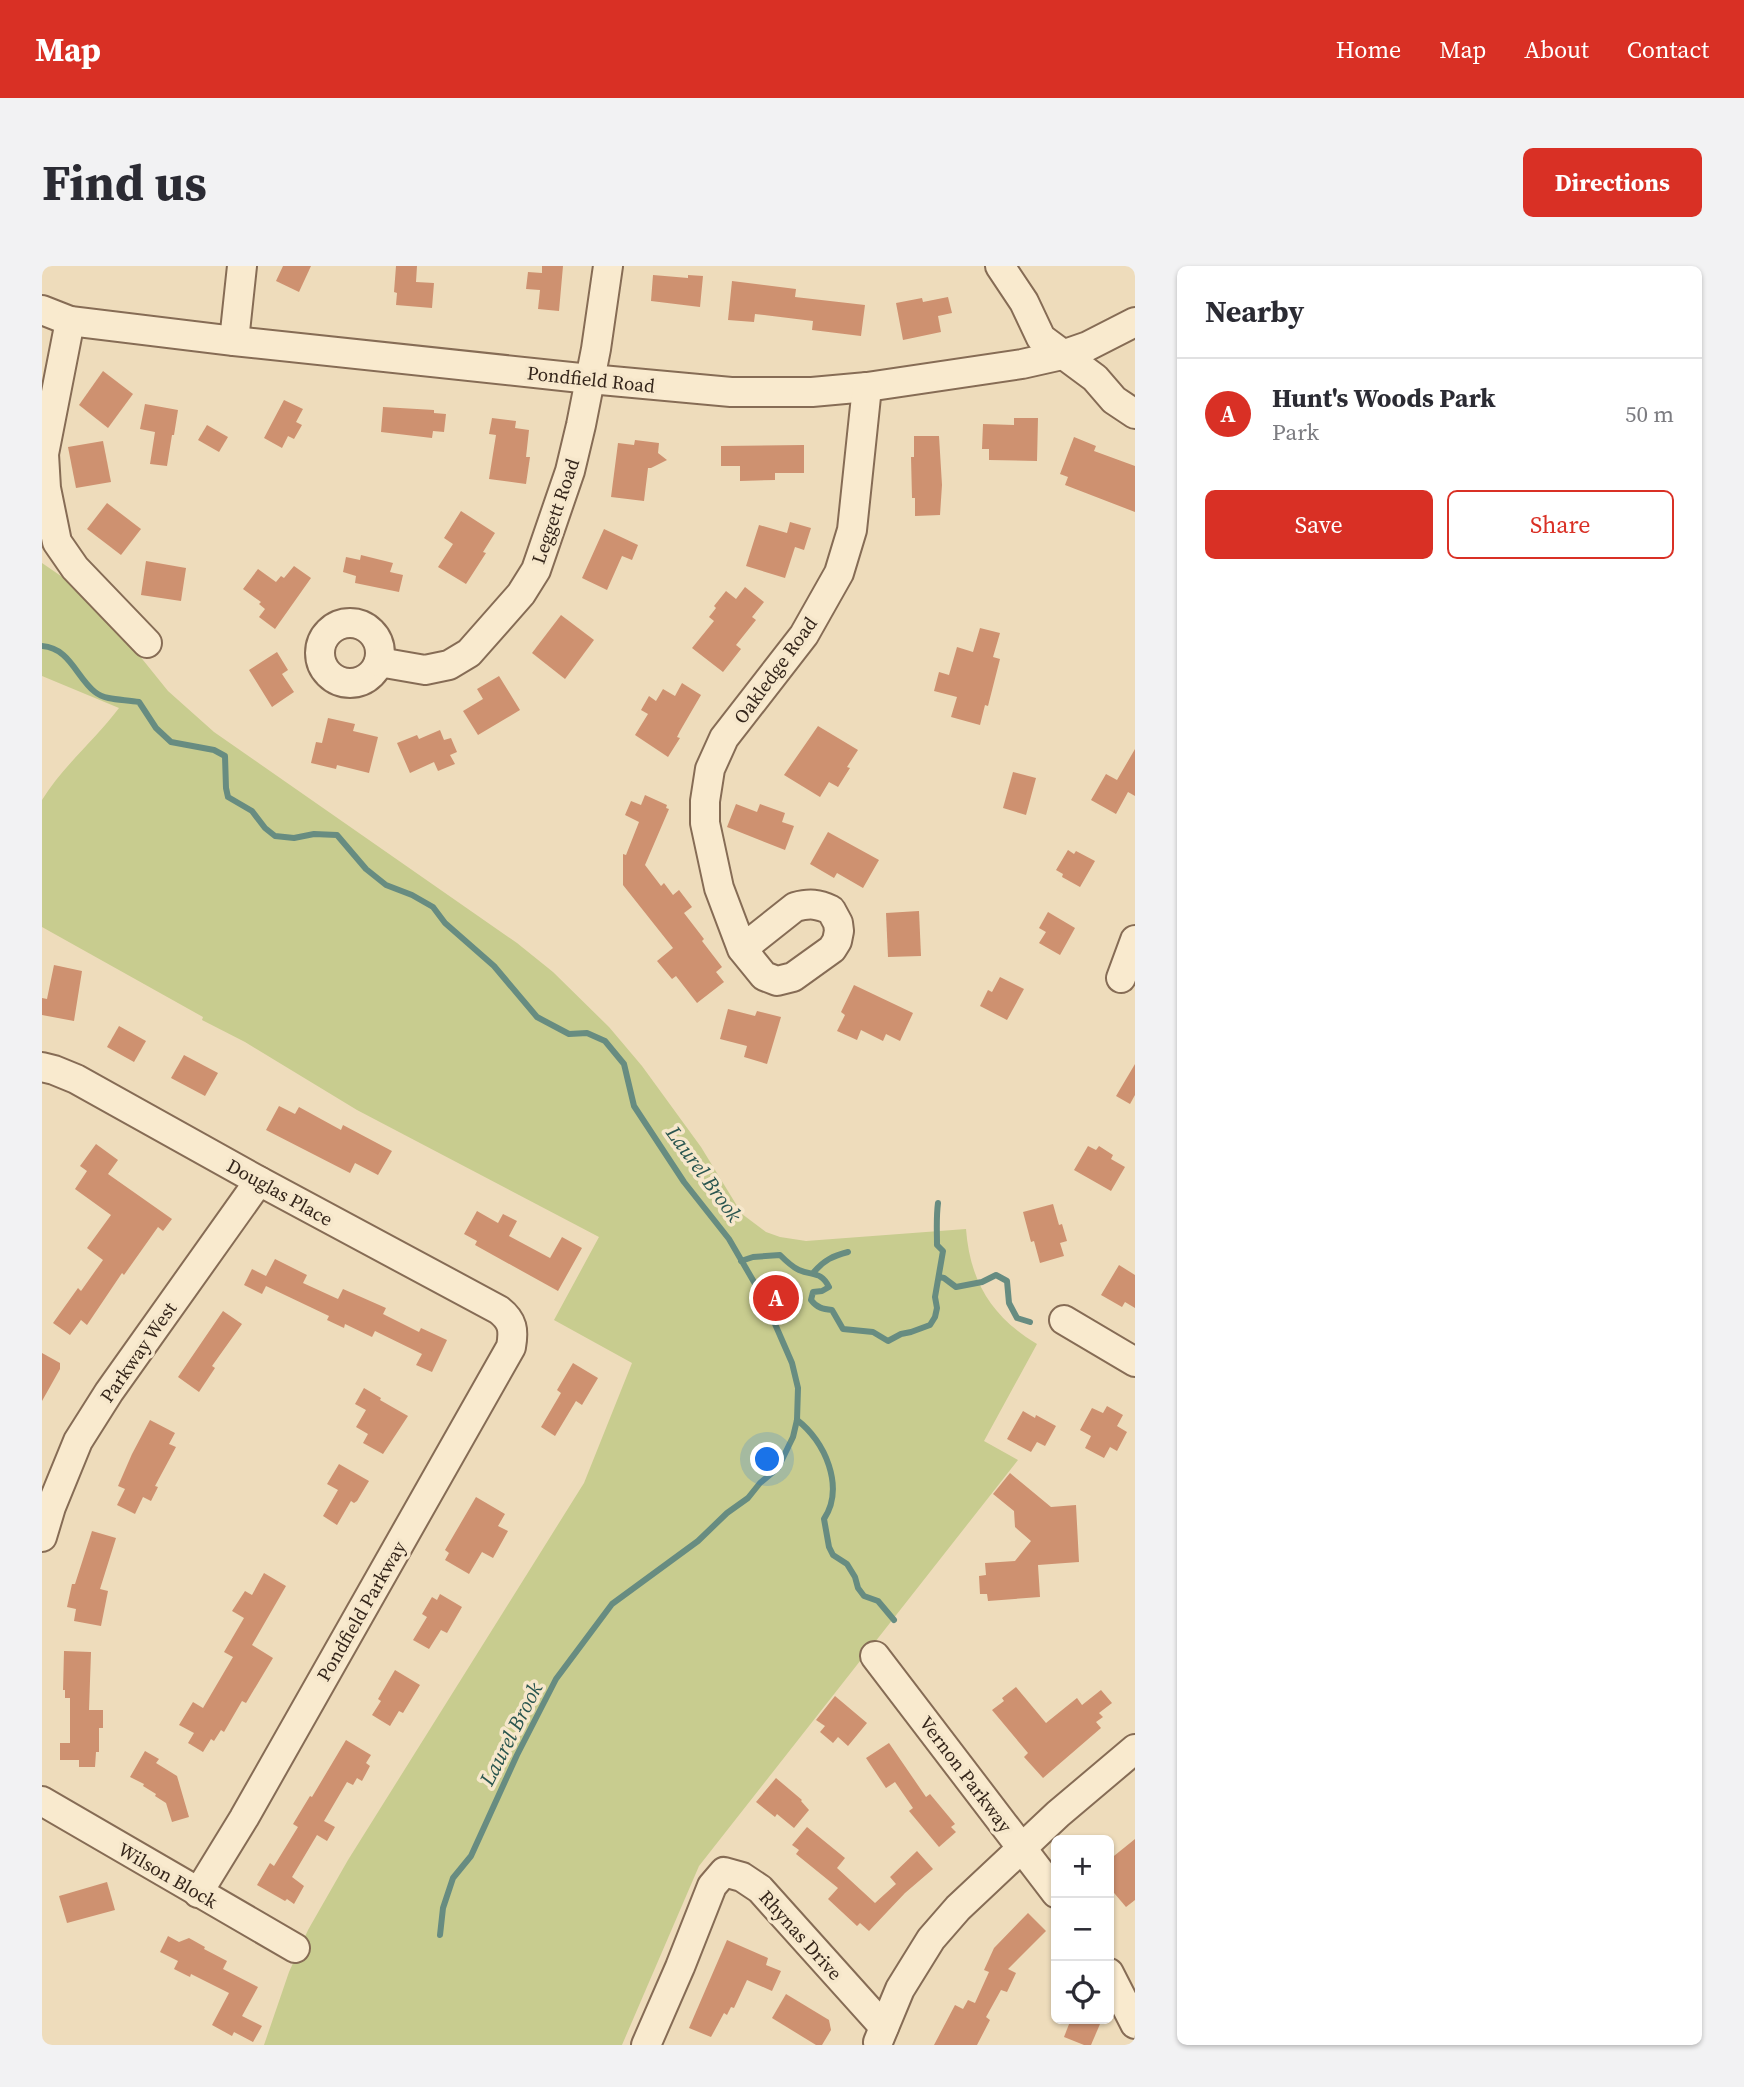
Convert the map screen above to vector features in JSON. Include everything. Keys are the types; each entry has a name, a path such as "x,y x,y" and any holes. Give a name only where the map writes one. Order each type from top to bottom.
{"street":[{"path":"234,341 242,266"},
{"name":"Leggett Road","path":"379,662 425,670 449,665 469,653 521,594 536,570 570,471 596,349 608,266"},
{"path":"1000,266 1024,302 1041,338 1095,378 1114,400 1135,414"},
{"name":"Pondfield Road","path":"42,310 70,321 234,341 731,392 812,392 867,387 1022,364 1088,346 1135,322"},
{"path":"70,321 44,454 47,495 57,542 75,568 147,643"},
{"name":"Oakledge Road","path":"742,949 719,888 705,823 710,769 724,738 804,635 839,573 852,530 867,387"},
{"path":"1121,978 1135,940"},
{"name":"Douglas Place","path":"42,1067 76,1079 258,1181 499,1310 513,1325"},
{"name":"Parkway West","path":"42,1537 51,1507 78,1441 130,1362 258,1181"},
{"path":"1064,1320 1135,1362"},
{"name":"Pondfield Parkway","path":"198,1893 511,1347 513,1325"},
{"name":"Vernon Parkway","path":"875,1656 1051,1886"},
{"path":"880,2036 900,1990 931,1939 958,1908 1058,1814 1135,1749"},
{"name":"Wilson Block","path":"42,1801 295,1948"},
{"name":"Rhynas Drive","path":"646,2045 712,1886 724,1872 742,1877 761,1889 880,2036"},
{"path":"1114,1983 1135,2024"}],"green space":[{"path":"42,563 93,598 168,691 214,732 517,943 553,972 609,1027 642,1066 701,1147 742,1214 766,1232 806,1241 966,1229 972,1266 986,1296 1007,1322 1037,1344 984,1441 1018,1460 699,1866 622,2045 264,2045 289,1972 308,1930 348,1860 584,1483 632,1363 554,1320 599,1237 357,1110 245,1042 202,1020 203,1017 42,927 42,800 119,708 42,676"}],"building":[{"path":"283,266 311,266 299,292 276,281"},
{"path":"396,266 417,266 416,282 434,283 432,308 396,305"},
{"path":"542,266 563,266 559,311 538,309 540,290 526,289 528,272 542,273"},
{"path":"653,275 688,278 688,275 703,276 700,307 651,301"},
{"path":"732,281 796,289 795,297 865,305 861,336 812,330 813,321 755,314 754,322 728,320"},
{"path":"948,297 952,313 938,316 941,332 903,340 896,303 922,298 923,302"},
{"path":"103,371 133,394 108,428 79,405"},
{"path":"284,400 303,409 296,422 302,425 294,439 288,436 282,448 264,438"},
{"path":"145,404 178,410 167,466 150,464 155,432 140,429"},
{"path":"383,407 434,410 434,413 446,414 444,432 433,431 432,438 381,432"},
{"path":"492,418 516,421 515,428 529,430 526,457 530,457 526,484 489,479 496,435 489,434"},
{"path":"1014,418 1038,418 1037,461 989,460 989,449 982,449 983,424 1014,425"},
{"path":"207,425 228,437 219,452 198,440"},
{"path":"914,436 939,436 942,485 940,515 915,516 911,457 914,457"},
{"path":"1074,437 1096,446 1094,451 1135,466 1135,512 1065,485 1068,477 1060,474"},
{"path":"635,440 659,443 658,453 667,460 648,468 644,501 611,497 618,443 634,445"},
{"path":"103,441 111,482 76,488 68,447"},
{"path":"804,445 804,473 775,473 775,480 740,481 740,466 721,466 721,446"},
{"path":"107,503 141,529 121,555 87,529"},
{"path":"461,511 495,533 466,584 438,567 453,544 444,538"},
{"path":"790,522 811,528 804,550 795,547 785,578 746,566 759,525 787,533"},
{"path":"604,529 638,545 632,560 622,556 607,590 582,578"},
{"path":"361,555 393,563 390,572 403,575 399,592 355,583 356,576 343,572 346,557 360,560"},
{"path":"146,561 186,568 181,601 141,595"},
{"path":"294,566 311,578 275,629 259,617 265,609 259,604 261,602 243,589 258,569 276,582 281,576 284,578"},
{"path":"745,587 764,602 752,617 756,620 736,645 741,649 723,672 692,648 714,621 709,617 726,591 736,599"},
{"path":"561,615 594,640 565,679 532,653"},
{"path":"980,628 1000,633 993,657 1000,659 988,706 985,705 980,725 951,717 957,697 934,691 939,672 949,675 957,647 973,652"},
{"path":"277,652 288,670 282,674 294,692 272,707 249,670"},
{"path":"499,676 520,710 478,735 463,711 483,699 477,689"},
{"path":"682,683 701,695 668,757 635,735 648,714 641,710 649,696 656,701 663,689 675,696"},
{"path":"328,718 355,724 353,731 378,737 369,773 337,765 336,769 311,763 316,742 322,743"},
{"path":"818,726 858,750 838,787 829,782 820,797 784,775"},
{"path":"440,730 444,740 451,738 457,752 450,755 455,764 438,771 434,762 410,773 397,743 417,735 419,739"},
{"path":"1135,749 1135,796 1128,792 1116,814 1091,800 1106,774 1117,780"},
{"path":"1013,772 1036,778 1026,815 1003,808"},
{"path":"645,795 667,805 666,808 669,809 645,865 661,886 664,883 673,895 679,890 692,907 684,913 722,967 716,972 724,982 697,1003 676,976 672,979 657,961 673,948 623,885 623,854 626,855 639,822 625,815 631,801 641,805"},
{"path":"736,804 757,812 760,804 785,813 782,822 794,826 785,850 727,827"},
{"path":"828,832 879,860 863,888 837,873 834,878 810,864"},
{"path":"1068,850 1095,861 1080,887 1062,877 1063,874 1056,870"},
{"path":"919,911 921,956 888,957 886,913"},
{"path":"1048,912 1075,928 1060,955 1039,943 1046,932 1039,928"},
{"path":"54,965 82,971 74,1021 42,1015 42,998 47,999"},
{"path":"1000,977 1024,989 1007,1020 980,1006 988,990 992,992"},
{"path":"854,985 913,1013 900,1041 886,1034 883,1041 861,1030 857,1040 837,1031 845,1015 841,1012"},
{"path":"728,1009 755,1016 757,1011 781,1017 767,1064 744,1057 747,1046 720,1039"},
{"path":"119,1026 146,1041 134,1062 107,1047"},
{"path":"184,1055 218,1073 205,1096 171,1078"},
{"path":"1135,1064 1135,1095 1130,1104 1116,1096"},
{"path":"279,1106 295,1114 299,1107 341,1130 343,1125 392,1151 378,1175 355,1163 350,1173 266,1130"},
{"path":"96,1144 118,1160 108,1174 172,1219 163,1231 158,1227 124,1275 122,1273 87,1325 81,1320 70,1335 53,1323 78,1288 81,1291 103,1260 87,1248 111,1215 75,1189 87,1171 80,1166"},
{"path":"1088,1146 1096,1150 1099,1146 1113,1155 1111,1159 1125,1167 1111,1191 1074,1170"},
{"path":"1053,1204 1067,1241 1060,1243 1064,1256 1040,1263 1023,1212"},
{"path":"477,1211 498,1223 503,1214 517,1221 509,1236 550,1258 562,1237 582,1248 558,1291 475,1245 477,1241 464,1234"},
{"path":"275,1259 307,1275 303,1283 338,1299 343,1289 386,1308 383,1314 419,1332 421,1328 447,1340 432,1372 416,1365 422,1354 375,1331 372,1337 345,1324 344,1328 327,1320 329,1316 266,1286 262,1294 244,1285 252,1269 266,1276"},
{"path":"1119,1265 1135,1275 1135,1308 1125,1302 1122,1307 1101,1295"},
{"path":"223,1311 242,1324 212,1366 215,1368 199,1392 178,1377"},
{"path":"42,1353 60,1363 60,1369 42,1401"},
{"path":"573,1363 598,1378 582,1405 576,1401 555,1436 541,1427 561,1393 557,1390"},
{"path":"364,1388 408,1416 383,1454 363,1443 368,1434 356,1427 366,1410 355,1404"},
{"path":"1107,1406 1123,1415 1117,1426 1127,1432 1117,1451 1110,1447 1104,1458 1085,1448 1091,1436 1080,1430 1092,1408 1103,1413"},
{"path":"1023,1411 1056,1426 1045,1446 1037,1442 1031,1452 1007,1439"},
{"path":"150,1420 175,1433 169,1444 176,1447 155,1486 158,1487 151,1501 143,1497 135,1514 117,1505 125,1489 118,1486"},
{"path":"339,1464 369,1481 357,1501 351,1501 337,1525 323,1516 338,1490 327,1484"},
{"path":"1010,1473 1051,1507 1076,1505 1079,1562 1038,1565 1040,1597 988,1601 987,1594 980,1594 979,1576 986,1575 985,1563 1015,1561 1031,1541 1015,1527 1014,1511 993,1494"},
{"path":"476,1497 505,1514 498,1526 508,1531 493,1558 482,1552 469,1574 445,1560 449,1553 445,1550"},
{"path":"92,1531 116,1538 100,1589 108,1591 101,1626 74,1621 76,1609 67,1607 72,1584 75,1584"},
{"path":"264,1573 286,1586 252,1645 273,1658 246,1703 242,1701 224,1732 221,1730 214,1741 211,1739 203,1752 188,1743 194,1733 179,1725 193,1702 203,1708 233,1657 224,1652 244,1618 232,1611 245,1591 252,1595"},
{"path":"440,1594 462,1607 447,1633 441,1630 429,1649 413,1640 427,1617 422,1614 432,1597 437,1600"},
{"path":"64,1651 91,1652 89,1710 103,1710 103,1728 99,1728 99,1752 96,1752 95,1767 79,1767 79,1760 60,1760 60,1743 70,1743 70,1698 65,1698 63,1690"},
{"path":"395,1670 420,1685 403,1713 399,1711 390,1726 372,1715"},
{"path":"1016,1687 1046,1723 1077,1698 1082,1705 1101,1690 1112,1703 1099,1713 1103,1717 1096,1722 1101,1728 1043,1778 1024,1757 1028,1753 992,1710"},
{"path":"835,1696 867,1723 848,1746 838,1737 833,1743 820,1732 825,1726 816,1720"},
{"path":"346,1740 371,1755 366,1763 370,1766 362,1781 357,1778 353,1785 347,1782 324,1821 335,1827 327,1841 317,1835 292,1877 304,1886 294,1904 287,1899 285,1901 257,1885 270,1863 274,1866 298,1827 293,1824"},
{"path":"889,1743 926,1797 930,1794 955,1824 951,1827 956,1832 939,1847 909,1811 913,1808 895,1782 886,1788 866,1758"},
{"path":"145,1751 159,1759 156,1763 177,1776 189,1817 172,1822 166,1803 143,1786 144,1784 130,1777"},
{"path":"776,1778 802,1800 809,1810 794,1828 756,1802"},
{"path":"807,1827 845,1858 837,1868 875,1903 896,1884 890,1877 917,1851 933,1869 905,1893 869,1931 860,1923 857,1926 828,1899 838,1888 796,1854 799,1850 792,1845"},
{"path":"1135,1839 1135,1900 1126,1907 1114,1893 1114,1856"},
{"path":"107,1882 115,1910 67,1923 59,1896"},
{"path":"1028,1913 1046,1931 1008,1969 1016,1973 1007,1992 1001,1990 986,2017 990,2020 977,2045 934,2045 955,2005 963,2009 968,2000 975,2003 989,1972 984,1970 994,1948"},
{"path":"168,1936 179,1942 189,1938 205,1947 204,1949 227,1961 223,1969 258,1987 242,2016 262,2026 253,2042 234,2032 232,2036 212,2025 229,1993 191,1974 190,1977 174,1969 178,1961 160,1952"},
{"path":"727,1940 768,1958 766,1965 781,1971 772,1991 747,1980 734,2008 731,2007 727,2015 724,2013 711,2037 689,2028"},
{"path":"786,1994 829,2020 831,2030 822,2045 816,2045 772,2018"},
{"path":"1069,2024 1100,2024 1091,2045 1064,2037"}],"waterway":[{"name":"Laurel Brook","path":"42,646 52,648 66,657 88,686 99,695 139,702 156,728 171,742 214,750 225,756 228,797 252,811 275,836 294,838 314,834 337,835 366,869 386,885 433,907 445,923 494,966 537,1017 569,1034 587,1033 605,1041 624,1064 634,1106 684,1182 729,1239 765,1301 792,1363 798,1388 797,1420 793,1437 778,1468 698,1541 612,1604 556,1679 517,1755 471,1856 453,1878 443,1908 440,1935"},
{"path":"741,1261 753,1257 780,1255 796,1269 820,1276 829,1287 813,1292 813,1303 820,1308 832,1310 843,1329 873,1332 888,1341 930,1325 935,1317 935,1297 943,1251 937,1245 938,1203"},
{"path":"814,1272 829,1259 848,1252"},
{"path":"939,1277 956,1287 982,1282 996,1275 1007,1281 1009,1303 1017,1318 1030,1322"},
{"path":"797,1420 816,1440 829,1465 833,1493 824,1519 829,1547 833,1555 847,1564 864,1596 878,1601 894,1620"}],"place":[{"name":"Hunt's Woods Park","path":"776,1298"}]}
